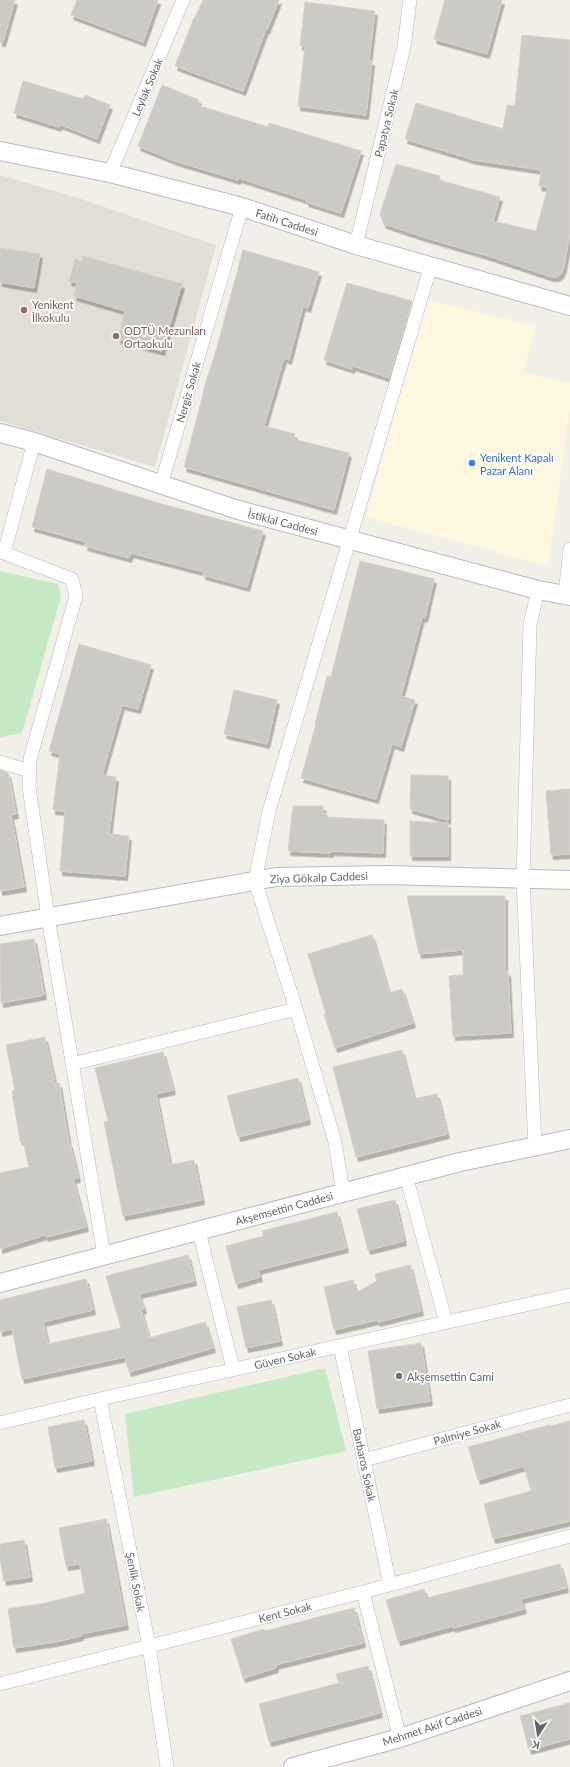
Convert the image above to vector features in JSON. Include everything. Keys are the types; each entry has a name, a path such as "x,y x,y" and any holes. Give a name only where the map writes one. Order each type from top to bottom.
{"street":[{"name":"Leylak Sokak","path":"110,173 183,0"},
{"name":"Papatya Sokak","path":"356,245 404,47 410,0"},
{"name":"Fatih Caddesi","path":"0,151 110,173 242,207 356,245 431,265 570,306"},
{"name":"Nergiz Sokak","path":"161,485 242,207"},
{"path":"343,1193 335,1142 296,1009 255,881 269,811 431,265"},
{"name":"İstiklal Caddesi","path":"0,433 34,442 236,509 538,590 567,595"},
{"path":"34,442 2,553 72,579 76,596 30,759 29,787 48,917 104,1256"},
{"path":"567,595 570,548"},
{"path":"535,1146 523,879 530,625 538,590"},
{"path":"0,762 30,772"},
{"name":"Ziya Gökalp Caddesi","path":"0,926 276,877 386,875 570,880"},
{"path":"72,1064 296,1009"},
{"name":"Akşemsettin Caddesi","path":"0,1283 460,1162 570,1139"},
{"path":"406,1176 446,1322"},
{"path":"199,1231 233,1369"},
{"name":"Güven Sokak","path":"0,1423 233,1369 570,1295"},
{"name":"Barbaros Sokak","path":"340,1346 390,1585"},
{"name":"Şenlik Sokak","path":"100,1399 149,1646 167,1767"},
{"name":"Palmiye Sokak","path":"364,1460 570,1405"},
{"name":"Kent Sokak","path":"0,1684 390,1585 570,1536"},
{"path":"363,1592 400,1738"},
{"name":"Mehmet Akif Caddesi","path":"293,1767 318,1764 570,1681"}],"shaded area":[{"name":"ODTÜ Mezunları Ortaokulu","path":"0,175 78,198 216,245 155,467 0,421"},
{"name":"Yenikent Kapalı Pazar Alanı","path":"426,300 536,326 523,373 570,383 570,408 548,566 366,517"}],"green space":[{"path":"0,571 58,584 61,596 22,733 0,737"},
{"path":"325,1368 346,1451 134,1497 125,1414"}],"building":[{"path":"0,0 15,0 3,42 0,42"},
{"path":"77,0 158,0 143,42 71,15"},
{"path":"203,0 279,0 267,30 266,29 243,91 175,66 194,18"},
{"path":"445,0 502,0 487,54 434,39"},
{"path":"305,2 375,11 369,61 372,61 366,115 298,106 305,46 300,46"},
{"path":"522,35 570,40 570,231 564,267 561,274 557,277 551,277 384,224 380,214 396,164 440,176 439,180 500,197 493,221 536,231 548,187 539,186 541,170 474,160 405,139 416,103 503,129 507,105 515,106"},
{"path":"23,81 83,99 85,95 110,105 97,139 59,124 59,127 14,113"},
{"path":"162,85 199,100 197,105 268,127 269,123 361,151 341,213 306,202 307,200 239,178 238,180 175,161 138,146"},
{"path":"0,248 40,254 34,288 0,282"},
{"path":"243,250 319,272 308,308 303,306 289,360 284,358 264,426 295,434 293,439 349,453 334,510 184,467 203,391 216,351"},
{"path":"83,256 182,284 162,351 118,339 125,311 74,296 77,283 69,281 75,259 82,261"},
{"path":"347,283 412,301 389,378 353,366 352,369 324,360"},
{"path":"47,469 158,503 263,531 247,587 203,575 204,572 131,553 129,558 85,546 86,542 32,527"},
{"path":"360,561 434,579 425,618 422,617 401,696 415,700 401,747 392,744 376,799 301,778 327,676 331,677"},
{"path":"79,644 151,665 138,709 122,705 102,775 116,777 109,834 129,836 125,876 60,871 65,811 53,810 60,754 49,751"},
{"path":"234,690 277,700 267,744 224,734"},
{"path":"0,770 8,773 16,814 11,815 24,887 0,891"},
{"path":"411,775 448,776 448,820 410,809"},
{"path":"570,789 570,854 551,855 546,791"},
{"path":"293,806 323,806 323,814 327,814 327,817 384,820 383,853 288,851"},
{"path":"410,821 448,823 448,856 410,856"},
{"path":"407,896 505,896 505,972 508,972 511,1033 453,1036 449,976 463,975 463,950 419,954"},
{"path":"372,935 389,993 402,989 413,1023 335,1048 308,954"},
{"path":"34,939 44,995 1,1003 0,944"},
{"path":"45,1037 55,1084 59,1083 69,1144 78,1178 73,1179 86,1227 46,1237 45,1235 0,1249 0,1173 29,1167 23,1141 20,1141 12,1091 15,1090 6,1045"},
{"path":"402,1050 414,1099 437,1094 447,1134 356,1157 333,1067"},
{"path":"163,1052 173,1090 156,1094 170,1165 194,1160 202,1200 123,1216 104,1122 108,1121 95,1068"},
{"path":"298,1078 308,1120 238,1137 227,1096"},
{"path":"395,1200 404,1241 368,1250 357,1209"},
{"path":"337,1212 346,1248 258,1270 260,1277 236,1284 226,1246 264,1236 262,1231"},
{"path":"188,1255 194,1281 139,1294 144,1309 141,1310 149,1338 205,1322 213,1348 129,1372 125,1357 22,1379 12,1329 0,1332 0,1300 86,1279 93,1310 43,1322 48,1344 121,1328 106,1276"},
{"path":"410,1265 421,1311 378,1322 377,1320 334,1330 324,1287 353,1280 356,1293 377,1281 375,1274"},
{"path":"271,1300 280,1341 246,1348 237,1307"},
{"name":"Akşemsettin Cami","path":"421,1343 430,1401 377,1409 368,1351"},
{"path":"84,1420 92,1461 55,1468 48,1427"},
{"path":"570,1421 570,1521 493,1539 484,1504 531,1491 524,1466 478,1480 468,1447"},
{"path":"106,1519 126,1625 81,1634 81,1636 55,1642 14,1648 8,1609 46,1603 85,1593 80,1564 66,1566 59,1528"},
{"path":"24,1540 30,1577 4,1581 0,1559 0,1544"},
{"path":"560,1564 566,1588 521,1599 524,1609 398,1641 386,1600 424,1589 427,1598"},
{"path":"354,1608 363,1643 275,1665 276,1668 243,1678 231,1639 264,1629 265,1631"},
{"path":"368,1666 380,1713 269,1742 259,1704 339,1683 336,1674"},
{"path":"570,1703 570,1739 529,1750 520,1716"}],"place":[{"name":"Yenikent İlkokulu","path":"24,310"},
{"name":"ODTÜ Mezunları Ortaokulu","path":"116,336"},
{"name":"Yenikent Kapalı Pazar Alanı","path":"472,463"},
{"name":"Akşemsettin Cami","path":"399,1376"}]}
